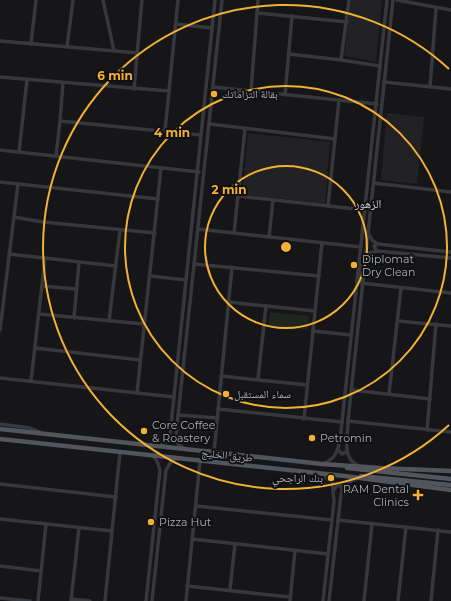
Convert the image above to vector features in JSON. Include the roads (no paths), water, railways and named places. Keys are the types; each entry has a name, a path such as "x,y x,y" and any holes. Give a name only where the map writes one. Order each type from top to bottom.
{"main road":[{"name":"طريق الخليج","path":"0,426 7,430 46,435 322,464 451,471"},
{"name":"طريق الخليج","path":"0,439 345,476 451,490"},
{"path":"334,465 353,469 451,479"},
{"path":"345,476 367,476 451,485"}],"street":[{"path":"31,44 36,0"},
{"path":"68,47 72,0"},
{"path":"103,0 114,51"},
{"path":"134,89 142,0"},
{"path":"165,131 178,0"},
{"path":"158,446 169,438 172,419 215,0"},
{"path":"186,449 176,442 178,415 222,0"},
{"path":"251,91 258,0"},
{"path":"341,60 349,0"},
{"path":"322,464 333,459 338,450 342,422 387,0"},
{"path":"362,467 349,459 347,450 348,421 393,0"},
{"path":"397,0 451,10"},
{"path":"430,88 436,8"},
{"path":"258,13 347,22"},
{"path":"285,95 292,16"},
{"path":"176,24 212,28"},
{"path":"0,41 138,52"},
{"path":"289,54 380,66"},
{"path":"0,78 169,91"},
{"path":"19,152 27,80"},
{"path":"384,82 451,89"},
{"path":"56,156 63,83"},
{"path":"213,87 382,105"},
{"path":"328,206 339,100"},
{"path":"60,121 201,135"},
{"path":"209,124 335,138"},
{"path":"234,234 245,129"},
{"path":"0,150 204,173"},
{"path":"137,393 161,168"},
{"path":"0,182 158,199"},
{"path":"374,183 451,192"},
{"path":"0,330 2,302 18,184"},
{"path":"238,196 365,210"},
{"path":"269,237 273,200"},
{"path":"14,217 43,222 155,233"},
{"path":"198,229 361,247"},
{"path":"109,321 120,230"},
{"path":"368,234 373,241 378,244 451,252"},
{"path":"304,418 322,243"},
{"path":"377,251 374,246 378,244"},
{"path":"366,259 369,253 377,251 451,258"},
{"path":"9,254 116,266"},
{"path":"31,382 45,258"},
{"path":"360,259 360,281 363,283 451,293"},
{"path":"74,318 79,262"},
{"path":"194,264 319,276"},
{"path":"214,452 232,267"},
{"path":"150,276 186,280"},
{"path":"42,286 76,289"},
{"path":"390,394 401,288"},
{"path":"228,302 315,311"},
{"path":"258,380 266,306"},
{"path":"39,314 144,324"},
{"path":"398,321 451,326"},
{"path":"426,430 436,324"},
{"path":"313,331 351,335"},
{"path":"35,348 140,360"},
{"path":"221,376 307,385"},
{"path":"0,378 174,397"},
{"path":"352,390 430,398"},
{"path":"218,409 342,422"},
{"path":"178,415 218,418"},
{"path":"172,419 178,423"},
{"path":"348,421 451,432"},
{"path":"0,426 30,428 46,435"},
{"path":"338,450 342,454 347,450"},
{"path":"105,601 120,452"},
{"path":"146,601 160,470 157,461 153,456"},
{"path":"152,601 166,470 171,462 176,459"},
{"path":"186,601 200,461"},
{"path":"319,474 330,479 334,492"},
{"path":"329,601 342,492 347,482 360,478"},
{"path":"0,484 116,497"},
{"path":"323,601 334,487 339,485 342,488 342,492"},
{"path":"196,506 332,520"},
{"path":"0,519 112,531"},
{"path":"338,520 451,532"},
{"path":"38,601 46,524"},
{"path":"364,601 372,524"},
{"path":"398,601 406,527"},
{"path":"79,528 71,600 90,601"},
{"path":"431,601 438,530"},
{"path":"192,539 328,554"},
{"path":"230,590 235,544"},
{"path":"187,586 230,590 290,599 295,550"},
{"path":"0,566 41,571"},
{"path":"0,598 30,601"}],"place":[{"name":"بقالة التزاماتك","path":"214,94"},
{"name":"Diplomat Dry Clean","path":"354,265"},
{"name":"سماء المستقبل","path":"226,394"},
{"name":"Core Coffee & Roastery","path":"144,431"},
{"name":"Petromin","path":"312,438"},
{"name":"بنك الراجحي","path":"331,478"},
{"name":"RAM Dental Clinics","path":"418,495"},
{"name":"Pizza Hut","path":"151,522"}],"district":[{"name":"الزهور","path":"368,204"}]}
